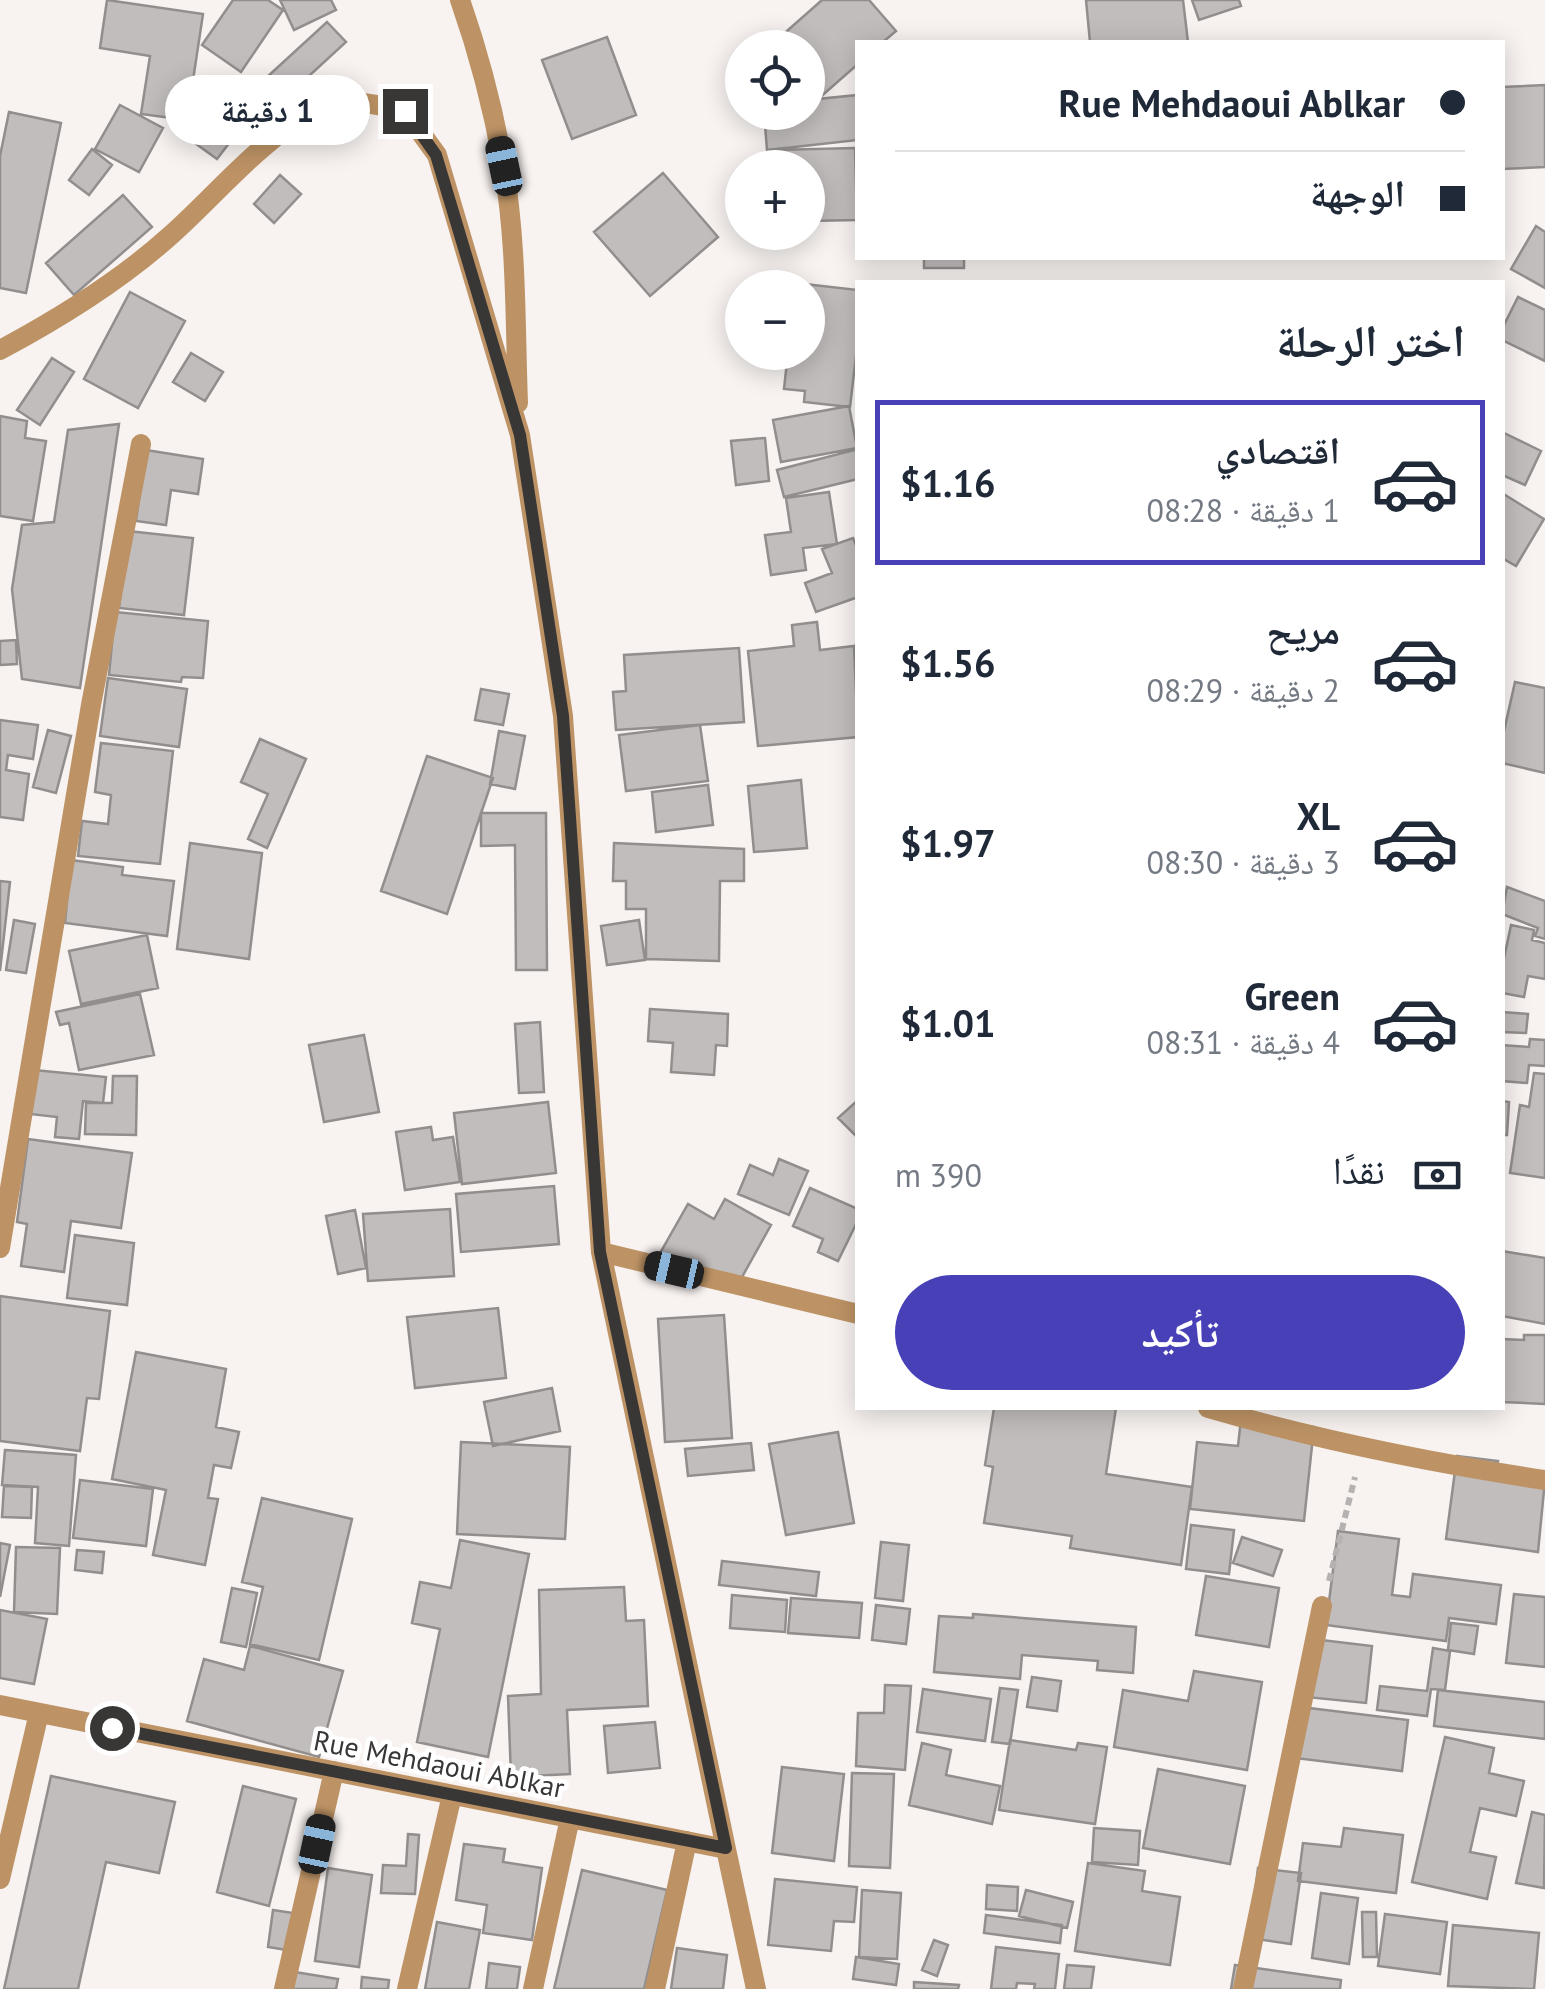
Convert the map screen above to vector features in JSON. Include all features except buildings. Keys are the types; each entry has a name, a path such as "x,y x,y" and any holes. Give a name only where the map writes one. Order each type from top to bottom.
{"street":[{"path":"460,0 480,60 504,166 512,242 520,435 563,716 600,1252 756,1989"},
{"path":"0,350 61,317 169,237 258,151 318,109 364,101 405,111 436,155 520,435"},
{"path":"0,1248 91,704 141,444"},
{"path":"600,1252 855,1313"},
{"path":"1216,1410 1478,1470 1545,1480"},
{"path":"1243,1989 1322,1606"},
{"name":"Rue Mehdaoui Ablkar","path":"0,1705 726,1848"},
{"path":"0,1879 38,1713"},
{"path":"284,1989 334,1771"},
{"path":"407,1989 452,1795"},
{"path":"533,1989 570,1818"},
{"path":"655,1989 687,1841"}],"path":[{"path":"1322,1606 1363,1445"}],"route":[{"path":"112,1728 726,1848 600,1252 563,716 520,435 436,155 405,111"}]}
